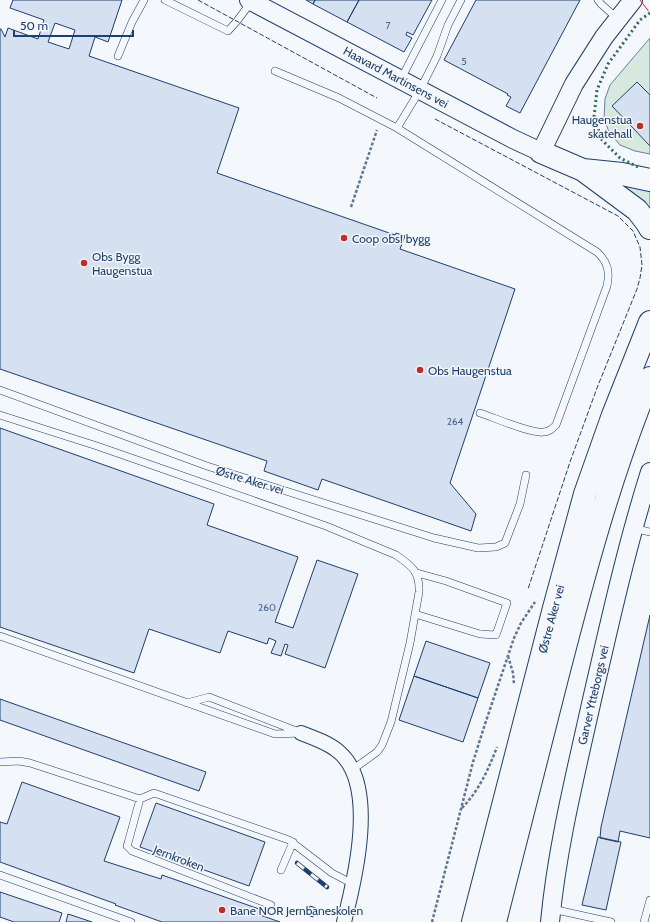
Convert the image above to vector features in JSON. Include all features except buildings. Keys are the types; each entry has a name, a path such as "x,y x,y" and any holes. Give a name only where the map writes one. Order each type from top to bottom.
{"highway":[{"path":"541,152 583,170 637,210 648,223 650,228"},
{"path":"583,170 622,174 650,180"},
{"name":"Østre Aker vei","path":"473,922 579,516 598,456 650,322"},
{"name":"Østre Aker vei","path":"495,922 571,621 595,536 618,462 633,419 650,378"}],"street":[{"path":"541,152 574,84 604,37 633,0"},
{"name":"Haavard Martinsens vei","path":"259,2 401,80 512,139 541,152"},
{"name":"Garver Ytteborgs vei","path":"551,916 560,847 567,812 610,620 642,530 650,472"},
{"path":"301,733 320,740 339,752 350,764 357,781 361,822 353,884 344,922"}],"lane":[{"path":"118,56 132,22 144,0"},
{"name":"Haavard Martinsens vei","path":"165,0 228,31 259,2"},
{"path":"401,80 442,0"},
{"path":"397,128 420,90 437,56 448,25 461,0"},
{"path":"598,0 618,19"},
{"path":"274,71 339,98 397,128 597,252 604,258 609,272 607,286 556,425 552,430 546,432 536,432 480,413"},
{"name":"Østre Aker vei","path":"0,390 207,466 434,538 478,548 496,547 505,543 520,504 526,475"},
{"name":"Østre Aker vei","path":"0,414 97,446 326,526 396,555 417,573 507,603 496,635 480,634 415,614"},
{"path":"352,770 377,752 382,745 396,707 420,592 420,581 417,573"},
{"path":"0,636 275,734 301,733"},
{"path":"187,703 209,697 301,733"},
{"path":"0,762 19,761 30,763 140,799 154,793 293,842 332,873 353,884"},
{"name":"Jernkroken","path":"140,799 127,846 132,851 271,905"},
{"path":"281,870 293,842"},
{"path":"0,876 132,922"},
{"path":"644,922 650,900"},
{"path":"551,916 611,922"}],"path":[{"path":"350,207 381,120"},
{"path":"432,922 473,762 485,724 521,623 538,598"},
{"path":"508,656 514,673 512,692"},
{"path":"462,808 481,784 498,744"}],"shaded area":[{"path":"650,38 650,154 635,151 620,145 609,132 604,119 605,99 610,85"},
{"path":"619,184 650,187 650,213"}],"railway":[{"path":"297,863 327,887"}],"hedge":[{"path":"638,167 620,158 602,140 594,117 597,90 608,64 640,20 650,13"}],"fence":[{"path":"198,0 377,98"},
{"path":"435,119 618,216 633,231 640,247 642,265 637,289 597,388 570,462 528,589"}],"power":[{"path":"640,0 650,13"}],"place":[{"name":"Haugenstua skatehall","path":"640,126"},
{"name":"Coop obs! bygg","path":"344,238"},
{"name":"Obs Bygg Haugenstua","path":"84,263"},
{"name":"Obs Haugenstua","path":"420,370"},
{"name":"Bane NOR Jernbaneskolen","path":"222,910"}]}
